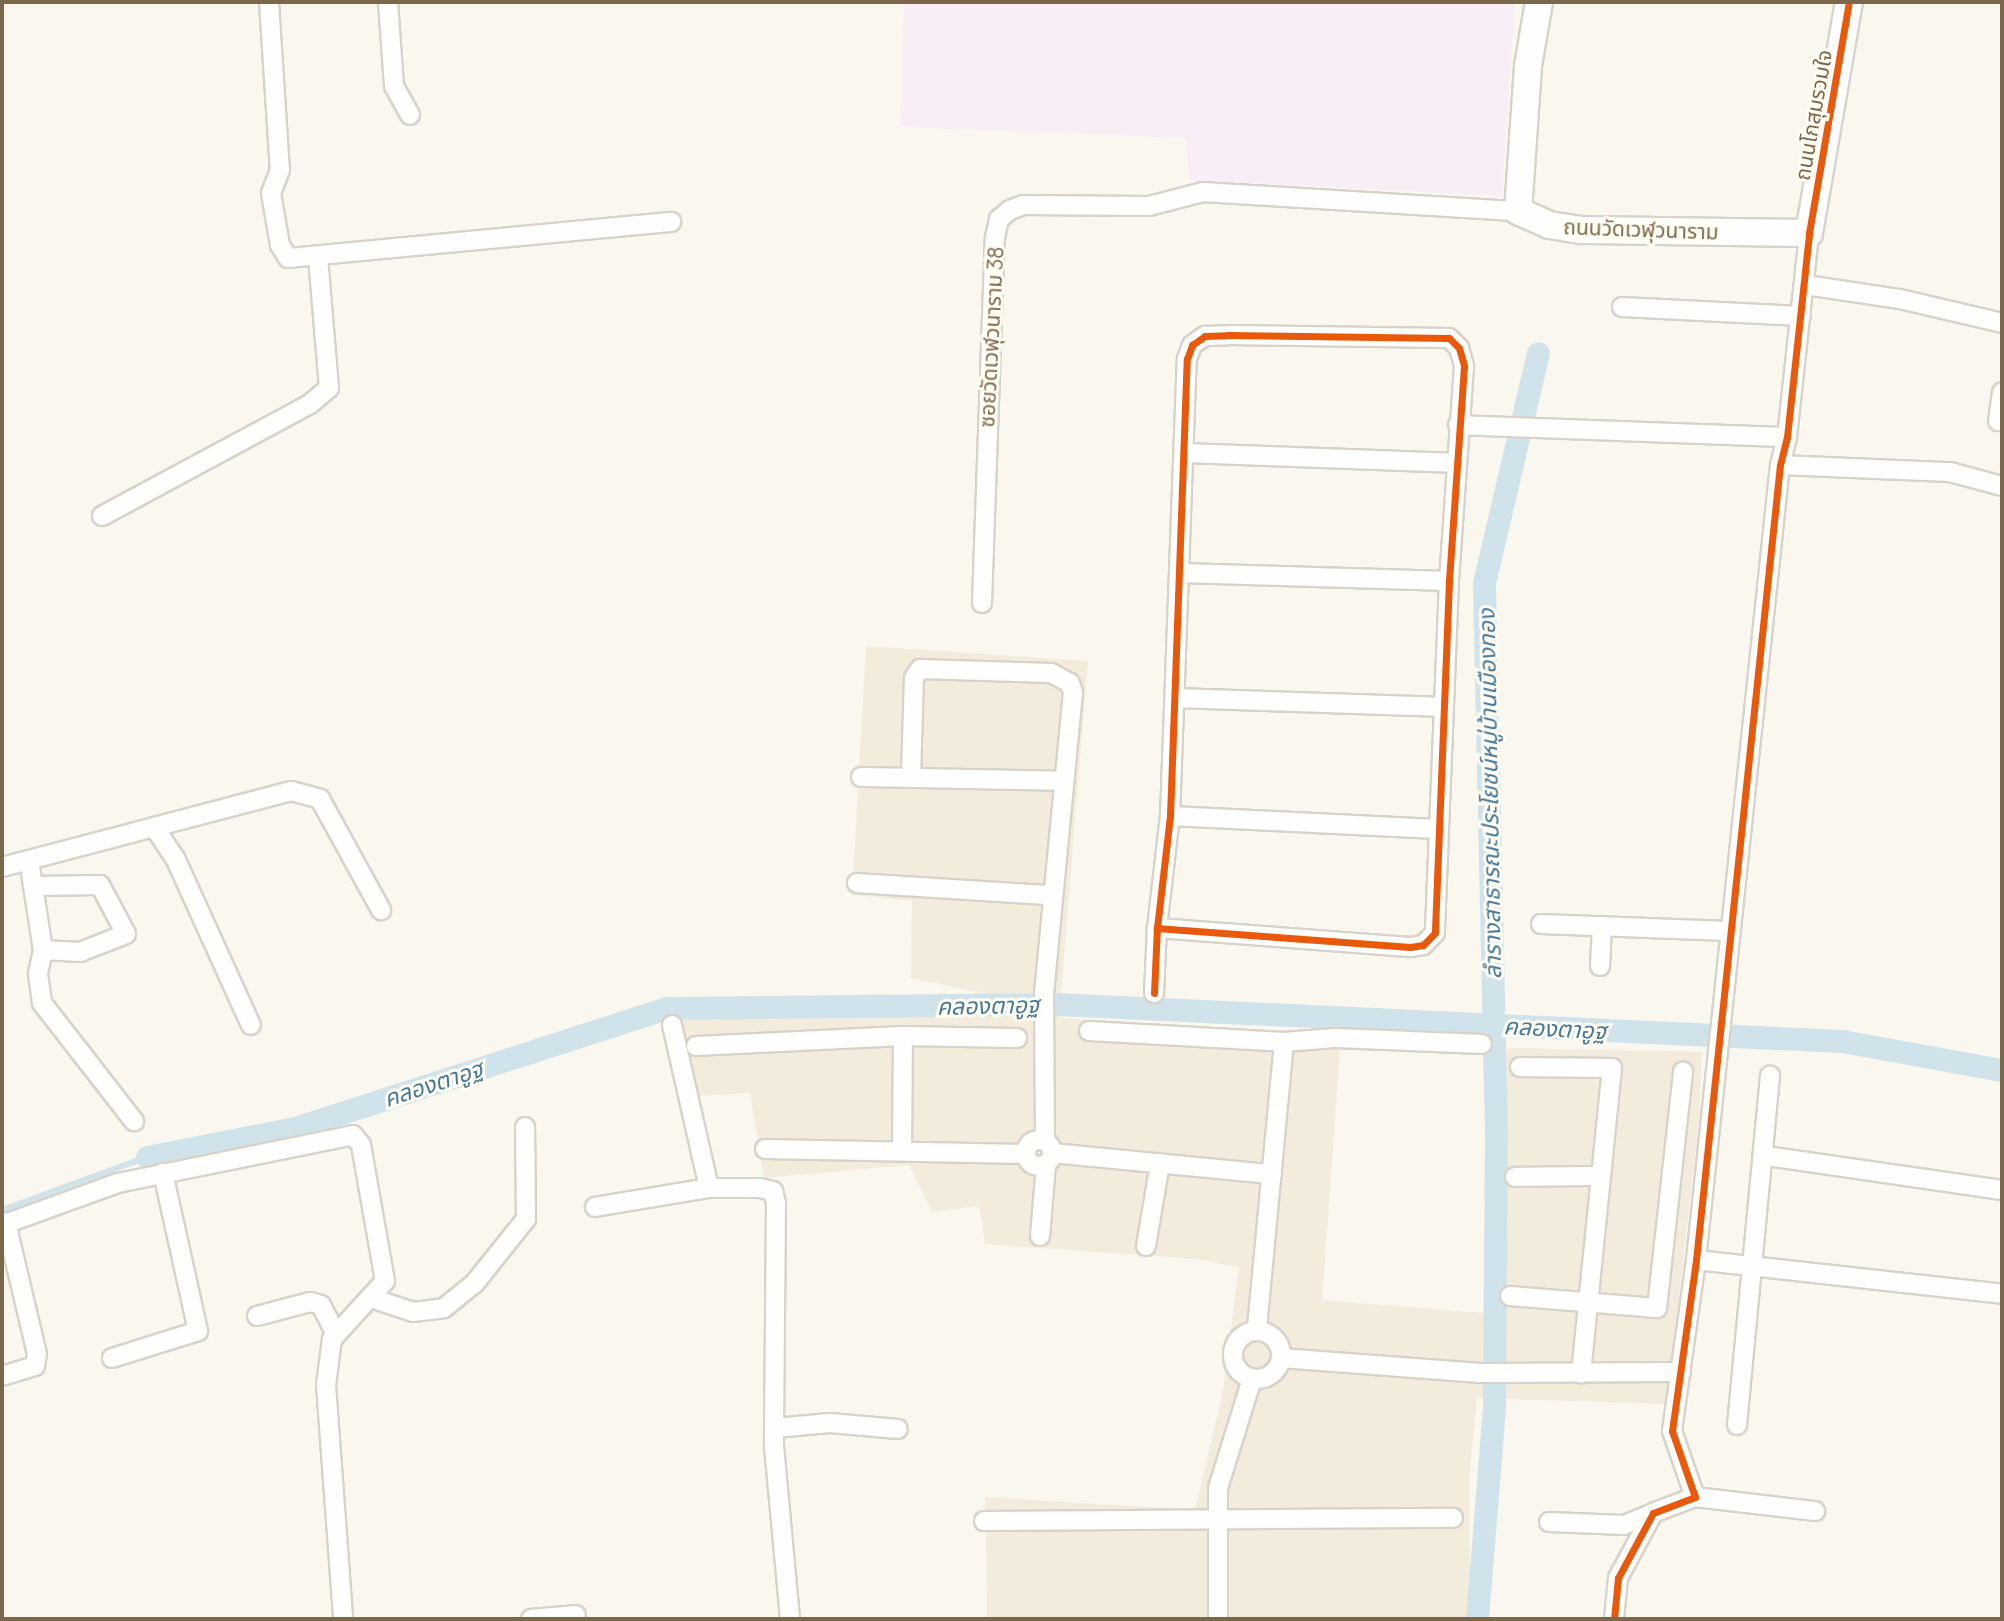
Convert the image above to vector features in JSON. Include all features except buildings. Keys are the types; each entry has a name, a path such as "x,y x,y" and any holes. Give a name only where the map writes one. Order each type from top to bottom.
{"street":[{"path":"268,2 280,170 271,193 280,245 288,258 318,258 671,222"},
{"path":"388,2 394,86 410,115"},
{"path":"1518,211 1528,66 1539,2"},
{"name":"ถนนโกสุมรวมใจ","path":"1809,233 1849,2"},
{"name":"ซอยวัดเวฬุวนาราม 38","path":"982,603 995,238 999,219 1010,210 1023,205 1149,206 1203,192 1518,211"},
{"name":"ถนนวัดเวฬุวนาราม","path":"1518,211 1549,225 1582,230 1809,233"},
{"path":"1695,1497 1672,1432 1696,1260 1780,465 1787,437 1806,285 1809,233"},
{"path":"102,516 310,404 329,388 318,258"},
{"path":"1806,285 1900,299 2002,323"},
{"path":"1622,307 1801,316"},
{"path":"1154,993 1157,928 1170,816 1177,698 1187,453 1187,359 1192,345 1205,336 1449,338 1459,348 1464,366 1449,581 1438,829 1438,920 1435,933 1423,945 1157,928"},
{"path":"1998,421 2002,392"},
{"path":"1458,425 1787,437"},
{"path":"1187,453 1456,463"},
{"path":"1780,465 1950,472 2002,486"},
{"path":"1181,573 1449,581"},
{"path":"911,777 914,678 920,669 929,667 1051,673 1066,680 1073,692 1050,895 1043,1030 1048,1153 1040,1236"},
{"path":"1177,698 1444,706"},
{"path":"861,777 1063,781"},
{"path":"2,867 291,791 320,799 381,910"},
{"path":"1170,816 1438,829"},
{"path":"154,827 176,860 251,1026"},
{"path":"29,860 43,950 38,974 42,1003 134,1121"},
{"path":"857,883 1050,895"},
{"path":"33,886 100,885 126,934 79,952 43,950"},
{"path":"1541,924 1729,931"},
{"path":"1600,966 1602,926"},
{"path":"672,1025 709,1188"},
{"path":"1089,1031 1284,1042 1335,1038 1482,1044"},
{"path":"902,1150 903,1035"},
{"path":"696,1046 903,1035 1017,1038"},
{"path":"1257,1330 1284,1042"},
{"path":"1520,1067 1612,1068 1581,1373"},
{"path":"1510,1296 1657,1308 1683,1071"},
{"path":"1737,1425 1766,1156 1770,1076"},
{"path":"371,1298 413,1312 444,1308 474,1284 526,1219 525,1128"},
{"path":"2,1376 35,1366 37,1354 4,1224 118,1183 353,1135 360,1145 385,1281 336,1334 326,1384 343,1619"},
{"path":"765,1149 1025,1154 1034,1140 1048,1153 1272,1174"},
{"path":"1766,1156 2002,1190"},
{"path":"1146,1246 1160,1163"},
{"path":"112,1357 198,1331 163,1173"},
{"path":"1515,1177 1601,1176"},
{"path":"595,1207 709,1188 773,1191 775,1428 790,1619"},
{"path":"1696,1260 1755,1264 2002,1294"},
{"path":"257,1316 310,1301 321,1305 336,1334"},
{"path":"1257,1330 1275,1339 1281,1357 1271,1375 1252,1379 1242,1374 1233,1357 1239,1338 1257,1330"},
{"path":"1281,1357 1504,1374 1681,1372"},
{"path":"1218,1619 1216,1518 1222,1465 1252,1379"},
{"path":"775,1428 830,1423 898,1429"},
{"path":"1549,1522 1624,1525 1695,1497 1815,1511"},
{"path":"1614,1619 1618,1578 1653,1513"},
{"path":"984,1521 1453,1518"},
{"path":"531,1619 576,1615"}],"shaded area":[{"path":"904,2 1515,2 1502,196 1189,180 1186,138 900,127"},
{"path":"866,646 1088,661 1059,1018 1341,1036 1322,1300 1494,1314 1507,1048 1702,1052 1699,1120 1667,1404 1477,1398 1470,1469 1470,1619 987,1619 985,1497 1195,1510 1223,1391 1239,1267 1197,1259 985,1244 979,1206 932,1212 909,1165 764,1178 750,1093 697,1096 678,1021 780,1004 1011,1013 1012,999 911,978 912,901 852,895"}],"waterway":[{"name":"ลำรางสาธารณะประโยชน์หมู่บ้านเมืองทอง","path":"1477,1619 1494,1407 1496,1135 1484,583 1538,353"},
{"name":"คลองตาอูฐ","path":"147,1157 295,1128 666,1008 1056,1004 1842,1041 2002,1070"},
{"name":"คลองตาอูฐ","path":"2,1210 147,1157"}],"cycle path":[{"path":"1614,1619 1618,1578 1653,1513 1695,1497 1672,1431 1696,1260 1780,465 1787,437 1809,233 1849,2"},
{"path":"1154,993 1157,928 1170,816 1187,359 1192,345 1205,336 1228,335 1449,338 1459,348 1464,366 1449,581 1435,933 1423,945 1410,947 1157,928"}]}
